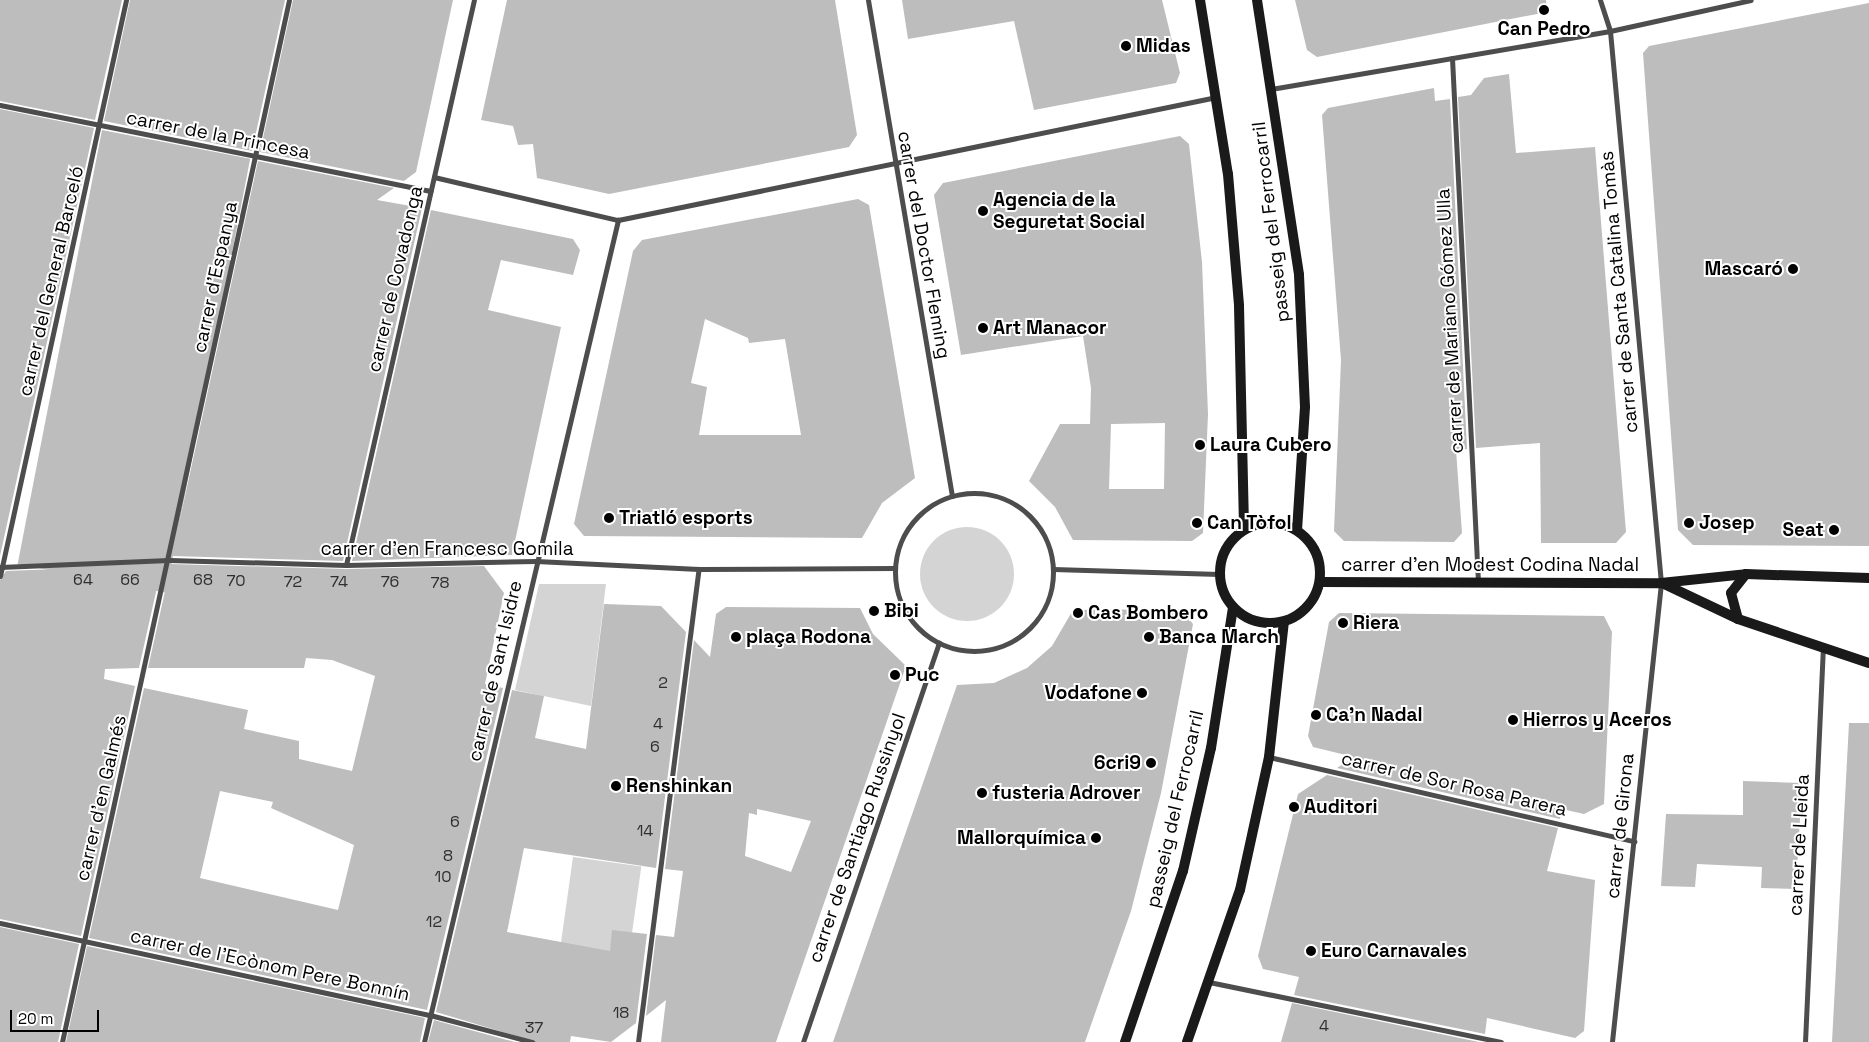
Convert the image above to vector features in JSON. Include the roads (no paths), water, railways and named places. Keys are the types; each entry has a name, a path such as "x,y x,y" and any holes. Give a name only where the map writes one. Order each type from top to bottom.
{"main road":[{"name":"passeig del Ferrocarril","path":"1200,0 1217,97 1239,306 1244,529"},
{"name":"passeig del Ferrocarril","path":"1257,0 1299,275 1305,407 1297,530"},
{"path":"1261,523 1297,530 1312,544 1319,562 1320,582 1308,607 1284,622 1266,624 1232,608 1219,574 1230,540 1244,529 1261,523"},
{"name":"carrer d'en Modest Codina Nadal","path":"1320,582 1661,582 1746,574 1869,578"},
{"path":"1738,619 1731,593 1746,574"},
{"name":"carrer d'en Modest Codina Nadal","path":"1661,582 1738,619 1823,650 1869,663"},
{"name":"passeig del Ferrocarril","path":"1125,1042 1183,872 1211,748 1232,608"},
{"path":"1187,1042 1240,890 1268,756 1284,622"}],"street":[{"name":"carrer del General Barceló","path":"0,576 101,128 126,0"},
{"name":"carrer d'Espanya","path":"169,560 289,0"},
{"name":"carrer de Covadonga","path":"346,565 474,0"},
{"name":"carrer del Doctor Fleming","path":"868,0 952,496"},
{"name":"carrer de Santa Catalina Tomàs","path":"1600,0 1610,31 1661,582"},
{"path":"1271,89 1610,31 1751,0"},
{"name":"carrer de Mariano Gómez Ulla","path":"1452,58 1478,583"},
{"path":"434,177 618,220 1217,97"},
{"name":"carrer de la Princesa","path":"0,105 101,128 255,159 431,191"},
{"name":"carrer de Sant Isidre","path":"424,1042 618,220"},
{"path":"976,493 1020,508 1037,524 1053,569 1050,596 1037,620 1017,638 992,649 965,651 939,644 906,612 895,568 900,544 912,522 930,506 952,496 976,493"},
{"name":"carrer d'en Francesc Gomila","path":"1,567 169,560 346,565 536,561 699,570 895,568"},
{"name":"carrer d'en Galmés","path":"62,1042 169,560"},
{"path":"1053,569 1219,574"},
{"path":"638,1042 699,570"},
{"name":"carrer de Girona","path":"1612,1042 1661,582"},
{"name":"carrer de Santiago Russinyol","path":"803,1042 939,644"},
{"name":"carrer de Lleida","path":"1805,1042 1823,650"},
{"name":"carrer de Sor Rosa Parera","path":"1268,756 1634,841"},
{"name":"carrer de l'Ecònom Pere Bonnín","path":"0,923 430,1015 532,1042"},
{"path":"1209,982 1501,1042"}],"place":[{"name":"Can Pedro","path":"1544,10"},
{"name":"Midas","path":"1126,46"},
{"name":"Agencia de la Seguretat Social","path":"983,211"},
{"name":"Mascaró","path":"1793,269"},
{"name":"Art Manacor","path":"983,328"},
{"name":"Laura Cubero","path":"1200,445"},
{"name":"Triatló esports","path":"609,518"},
{"name":"Can Tòfol","path":"1197,523"},
{"name":"Josep","path":"1689,523"},
{"name":"Seat","path":"1834,530"},
{"name":"Bibi","path":"874,611"},
{"name":"Cas Bombero","path":"1078,613"},
{"name":"Riera","path":"1343,623"},
{"name":"plaça Rodona","path":"736,637"},
{"name":"Banca March","path":"1149,637"},
{"name":"Puc","path":"895,675"},
{"name":"Vodafone","path":"1142,693"},
{"name":"Ca'n Nadal","path":"1316,715"},
{"name":"Hierros y Aceros","path":"1513,720"},
{"name":"6cri9","path":"1151,763"},
{"name":"Renshinkan","path":"616,786"},
{"name":"fusteria Adrover","path":"982,793"},
{"name":"Auditori","path":"1294,807"},
{"name":"Mallorquímica","path":"1096,838"},
{"name":"Euro Carnavales","path":"1311,951"}]}
